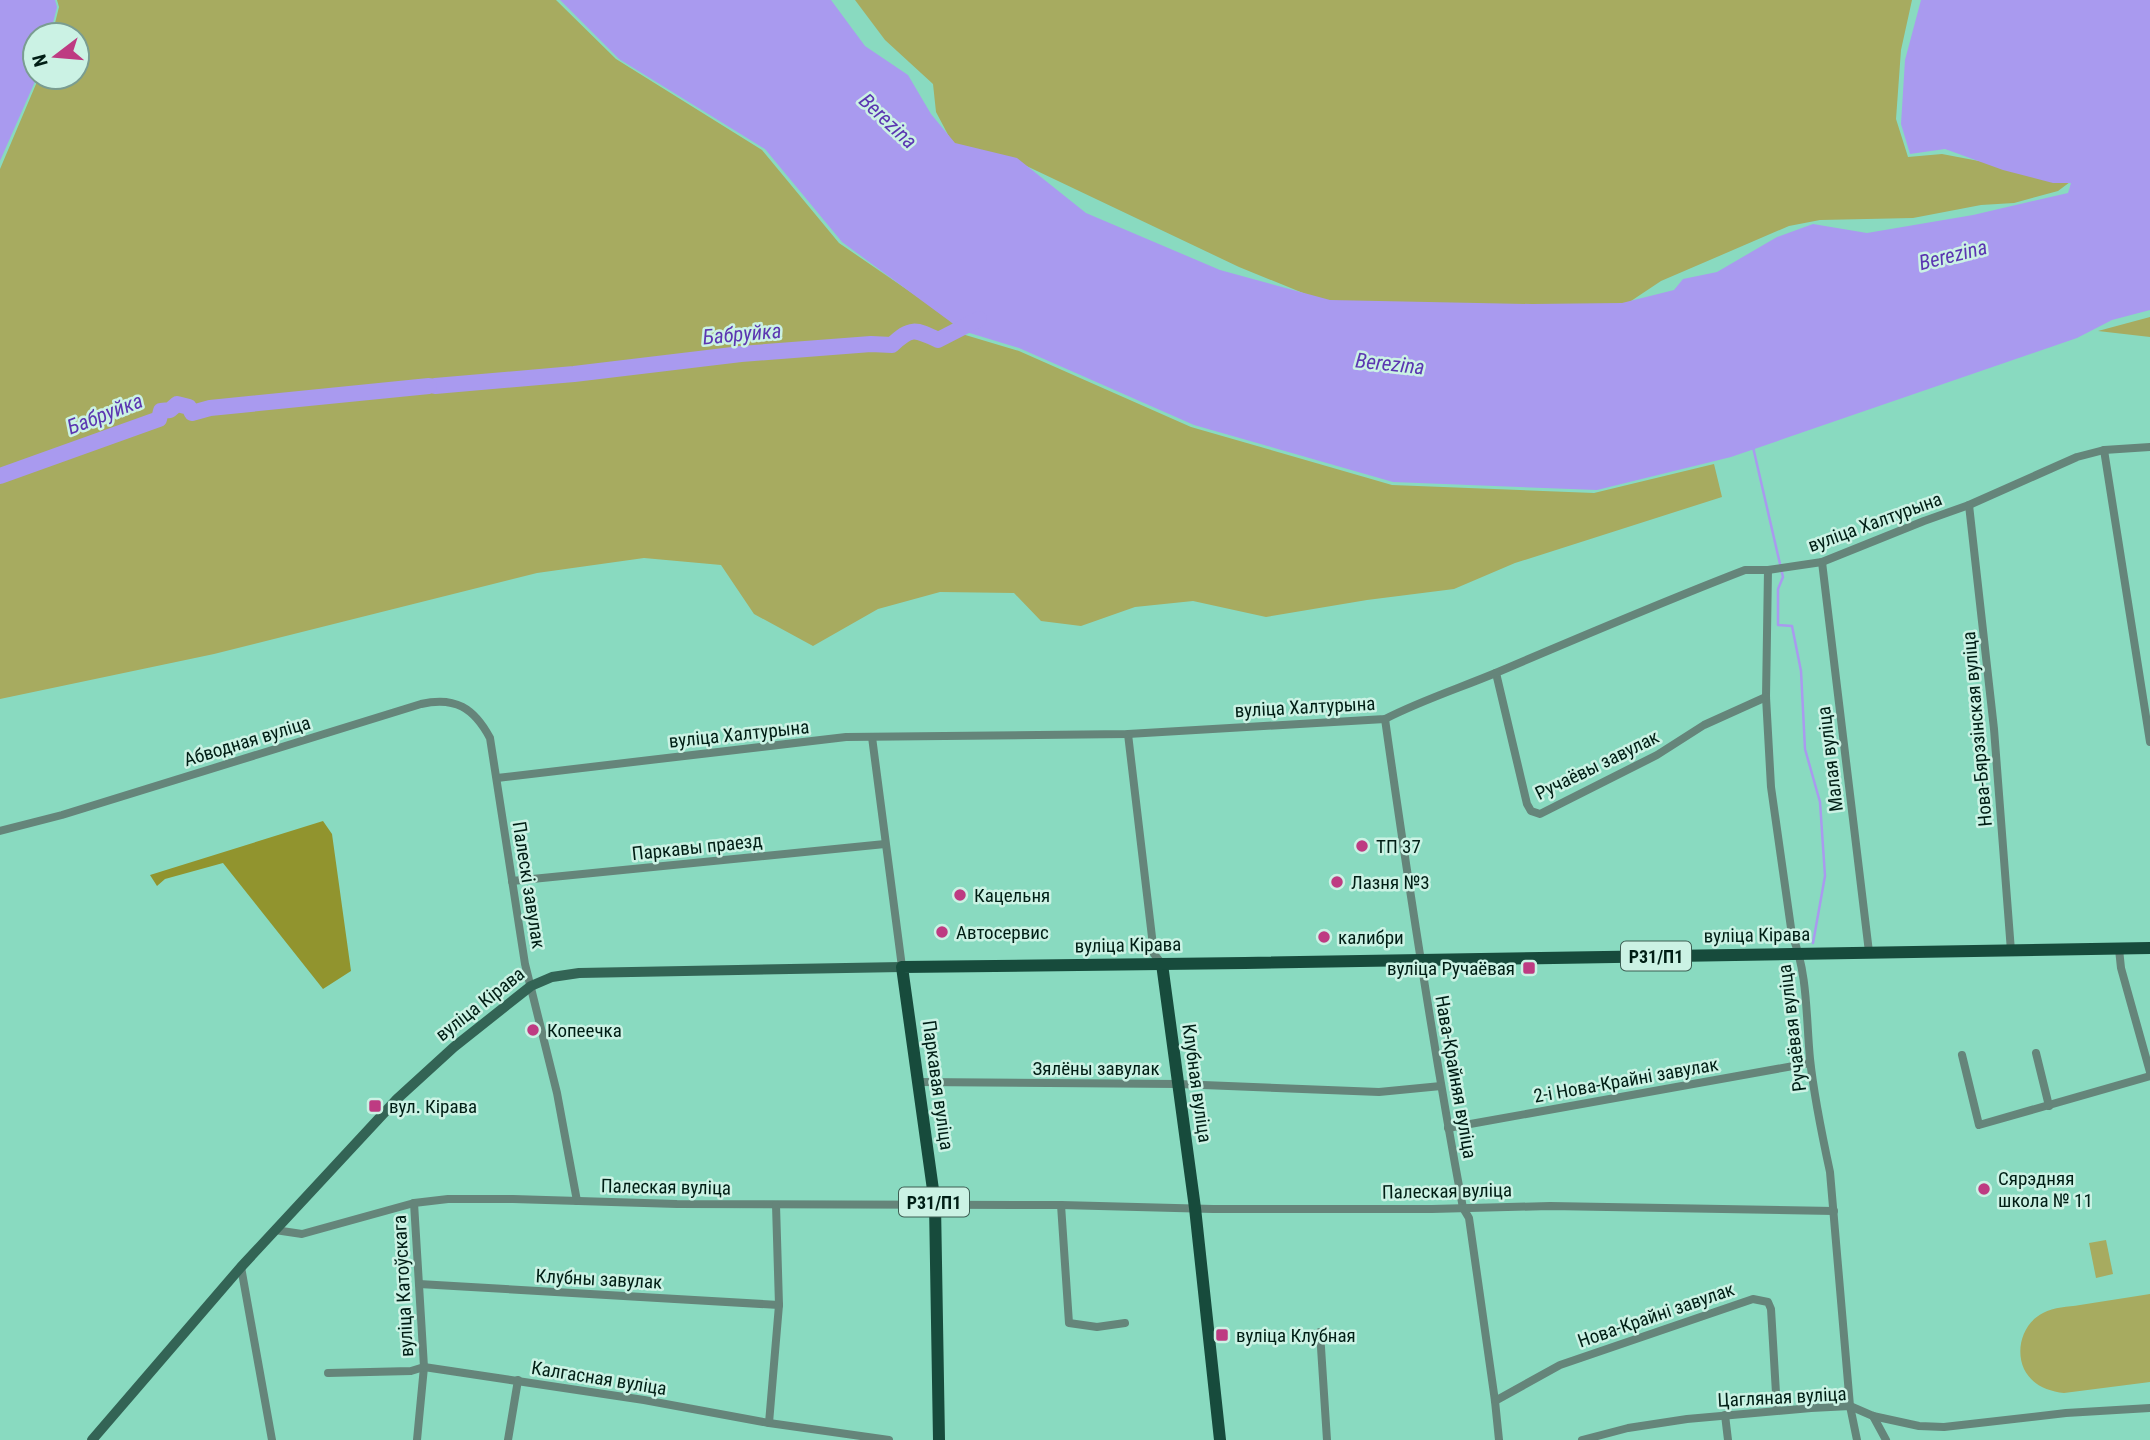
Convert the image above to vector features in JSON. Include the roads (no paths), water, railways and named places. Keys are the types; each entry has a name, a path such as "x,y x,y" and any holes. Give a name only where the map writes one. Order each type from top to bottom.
{"main road":[{"name":"вуліца Кірава","path":"92,1440 241,1267 411,1085 531,986 552,976 579,973 902,967 2150,948"},
{"name":"Клубная вуліца","path":"1162,964 1195,1208 1220,1440"},
{"name":"Паркавая вуліца","path":"902,967 934,1204 939,1440"}],"street":[{"name":"вуліца Халтурына","path":"497,778 746,751 846,737 1128,734 1385,719 1416,703 1496,673 1594,630 1745,570 1771,570 1822,562 1969,505 2077,457 2104,450 2150,447"},
{"path":"2104,450 2150,742"},
{"name":"Нова-Бярэзінская вуліца","path":"1969,505 1994,729 2011,951"},
{"name":"Малая вуліца","path":"1822,562 1869,952"},
{"name":"Ручаёвая вуліца","path":"1771,570 1766,696 1771,786 1792,935 1800,954 1810,1063 1830,1172 1850,1406 1857,1440"},
{"name":"Ручаёвы завулак","path":"1496,673 1527,804 1531,811 1540,814 1657,755 1704,725 1766,696"},
{"name":"Абводная вуліца","path":"0,831 62,815 436,700 467,708 481,722 490,738"},
{"name":"Нава-Крайняя вуліца","path":"1385,719 1448,1128 1463,1208 1469,1218 1499,1440"},
{"name":"Клубная вуліца","path":"1128,734 1154,954 1162,964"},
{"name":"Паркавая вуліца","path":"872,737 902,967"},
{"name":"Палескі завулак","path":"490,738 525,964 557,1093 577,1201"},
{"name":"Паркавы праезд","path":"512,881 885,844"},
{"path":"1962,1055 1979,1125 2150,1074 2121,968 2119,949"},
{"path":"2036,1053 2049,1106"},
{"name":"2-і Нова-Крайні завулак","path":"1448,1128 1810,1063"},
{"name":"Зялёны завулак","path":"919,1082 1178,1084 1379,1092 1441,1086"},
{"name":"Палеская вуліца","path":"275,1230 302,1234 414,1203 448,1199 776,1205 934,1204 1195,1208 1550,1206 1834,1211"},
{"name":"вуліца Катоўскага","path":"414,1203 424,1367 416,1440"},
{"path":"769,1423 779,1305 776,1205"},
{"path":"1061,1205 1069,1322 1097,1327 1125,1323"},
{"path":"241,1267 272,1440"},
{"name":"Клубны завулак","path":"419,1284 779,1305"},
{"name":"Нова-Крайні завулак","path":"1495,1401 1560,1365 1753,1298 1768,1302 1771,1309 1777,1410"},
{"path":"1320,1332 1327,1440"},
{"name":"вуліца Катоўскага","path":"328,1373 411,1371 424,1367"},
{"name":"Калгасная вуліца","path":"424,1367 889,1440"},
{"path":"508,1440 518,1381"},
{"name":"Цагляная вуліца","path":"1582,1440 1628,1428 1777,1410 1850,1406 1873,1416 1919,1426 1944,1427 2066,1413 2150,1408"},
{"path":"1725,1415 1728,1440"},
{"path":"1873,1416 1885,1440"}],"water":[{"path":"0,0 55,0 57,7 54,21 21,21 21,91 31,91 0,161"},
{"name":"Berezina","path":"560,0 831,0 865,46 908,75 931,114 955,143 1017,158 1086,213 1220,270 1330,300 1532,304 1622,303 1674,290 1683,279 1717,272 1777,237 1813,224 1867,233 1973,215 2068,193 2071,183 2053,183 2003,170 1945,149 1910,154 1901,124 1905,60 1921,0 2150,0 2150,310 2112,320 2077,338 1731,457 1597,490 1393,482 1194,425 1019,348 963,331 842,242 765,149 619,59"}],"waterway":[{"name":"Бабруйка","path":"435,386 574,374 741,354 871,344 892,345 904,335 914,332 938,340 979,319"},
{"name":"Бабруйка","path":"0,476 159,419 161,411 170,410 177,404 189,407 192,413 210,408 429,386"},
{"path":"1753,447 1783,577 1778,589 1778,625 1792,626 1801,671 1805,749 1820,802 1825,876 1813,943"}],"place":[{"name":"ТП 37","path":"1362,846"},
{"name":"Лазня №3","path":"1337,882"},
{"name":"Кацельня","path":"960,895"},
{"name":"Автосервис","path":"942,932"},
{"name":"калибри","path":"1324,937"},
{"name":"вуліца Ручаёвая","path":"1529,968"},
{"name":"Копеечка","path":"533,1030"},
{"name":"вул. Кірава","path":"375,1106"},
{"name":"Сярэдняя школа № 11","path":"1984,1189"},
{"name":"вуліца Клубная","path":"1222,1335"}]}
